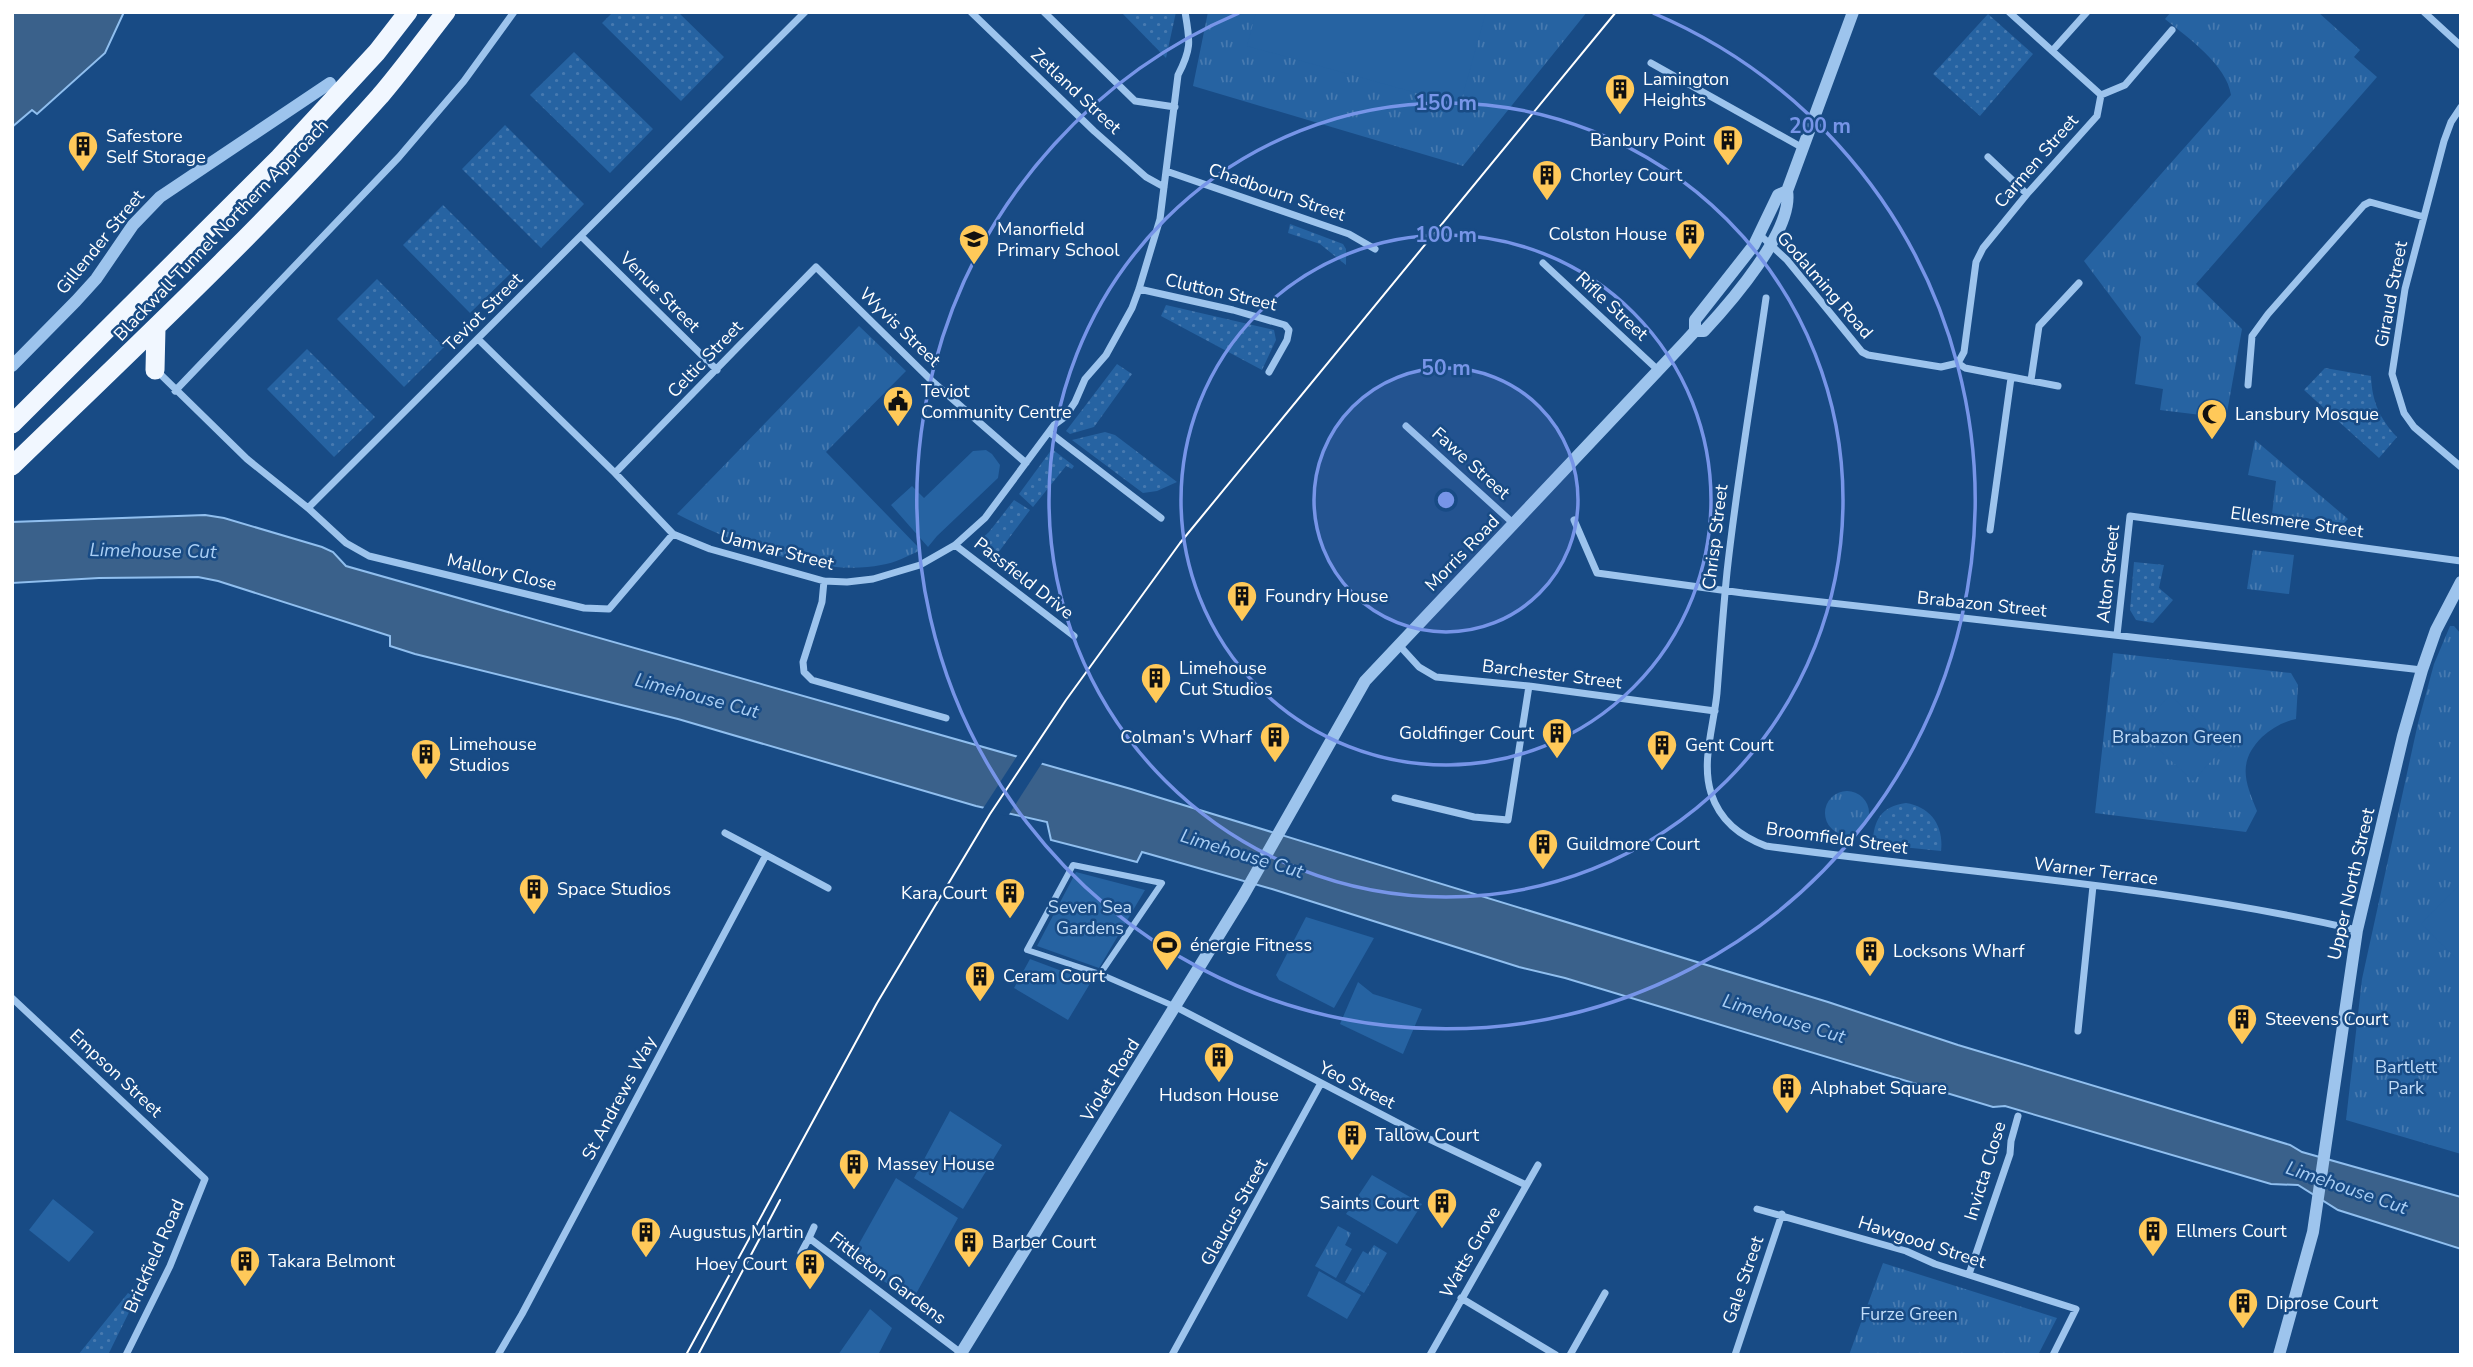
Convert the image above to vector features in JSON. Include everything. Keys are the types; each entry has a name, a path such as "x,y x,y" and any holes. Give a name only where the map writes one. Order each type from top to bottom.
{"highway":[{"name":"Blackwall Tunnel Northern Approach","path":"12,424 279,158 377,52 408,12"},
{"name":"Blackwall Tunnel Northern Approach","path":"12,466 156,328 330,150 382,93 446,12"},
{"path":"330,83 377,52"},
{"path":"155,370 156,328"}],"street":[{"path":"175,391 399,156 464,81 514,12"},
{"name":"Teviot Street","path":"308,508 805,12"},
{"name":"Zetland Street","path":"971,12 1094,131 1146,177 1164,187"},
{"name":"Zetland Street","path":"1044,12 1135,101 1175,107"},
{"name":"Uamvar Street","path":"478,339 615,473 673,534 710,549 824,581 873,579 920,565 955,545 985,518 1049,432 1065,417 1085,379 1106,355 1132,308 1160,219 1178,75 1187,57 1191,40 1185,12"},
{"path":"1771,244 1789,203 1787,191 1853,12"},
{"path":"2009,12 2101,95 2125,85 2172,30"},
{"path":"2052,51 2087,12"},
{"path":"2424,12 2461,46"},
{"path":"1651,62 1803,148"},
{"name":"Gillender Street","path":"12,366 96,279 133,225 160,197 330,83"},
{"name":"Carmen Street","path":"1958,363 1964,352 1976,262 1983,248 2026,194 2097,116 2101,95"},
{"name":"Giraud Street","path":"2461,107 2446,132 2405,289 2392,374 2404,413 2414,427 2461,467"},
{"path":"1988,157 2026,194"},
{"name":"Chadbourn Street","path":"1166,171 1349,234 1375,249"},
{"path":"1760,235 1778,195 1787,191"},
{"path":"2248,385 2252,336 2268,314 2364,205 2370,202 2424,217"},
{"name":"Godalming Road","path":"1760,235 1771,244 1868,355 1945,367 1958,363"},
{"name":"Morris Road","path":"1286,821 1365,681 1695,331 1695,320 1742,262 1760,235"},
{"name":"Venue Street","path":"581,236 717,370"},
{"name":"Morris Road","path":"1695,331 1704,331 1742,289 1771,244"},
{"name":"Rifle Street","path":"1543,263 1659,371"},
{"name":"Celtic Street","path":"615,473 816,267"},
{"name":"Wyvis Street","path":"816,267 933,382 1026,463"},
{"path":"2031,380 2039,326 2079,283"},
{"name":"Clutton Street","path":"1139,289 1233,310 1285,325 1289,330 1287,340 1269,372"},
{"name":"Chrisp Street","path":"1708,781 1726,591 1766,298"},
{"path":"1958,363 1965,368 2058,386"},
{"path":"155,370 247,459 308,508"},
{"path":"1990,530 2011,378"},
{"name":"Fawe Street","path":"1406,426 1514,524"},
{"path":"1049,432 1161,518"},
{"name":"Mallory Close","path":"308,508 346,543 369,556 584,608 609,609 673,534"},
{"name":"Ellesmere Street","path":"2130,516 2461,561"},
{"name":"Alton Street","path":"2118,635 2130,516"},
{"name":"Brabazon Street","path":"1574,520 1597,573 1726,591 2421,670"},
{"name":"Passfield Drive","path":"955,545 1074,636"},
{"path":"824,581 822,602 803,662 804,673 812,680 946,718"},
{"name":"Upper North Street","path":"2278,1355 2313,1232 2357,930 2421,670 2436,630 2461,582"},
{"path":"2451,598 2461,609"},
{"name":"Barchester Street","path":"1398,644 1419,667 1436,677 1529,686 1715,712"},
{"path":"1395,798 1474,817 1508,820 1529,686"},
{"name":"Broomfield Street","path":"1708,781 1721,815 1741,834 1766,846 1995,874"},
{"name":"Violet Road","path":"961,1354 1243,896 1286,821"},
{"path":"725,834 828,888"},
{"name":"St Andrews Way","path":"498,1355 766,855"},
{"path":"1100,974 1162,883 1073,865 1027,950 1100,974 1175,1007"},
{"name":"Warner Terrace","path":"1995,874 2193,899 2280,913 2357,930"},
{"path":"2078,1031 2093,886"},
{"name":"Empson Street","path":"12,998 197,1172"},
{"name":"Yeo Street","path":"1175,1007 1425,1137 1527,1185"},
{"name":"Glaucus Street","path":"1172,1355 1321,1083"},
{"name":"Invicta Close","path":"1969,1274 2010,1154 2018,1116"},
{"name":"Watts Grove","path":"1430,1355 1538,1165"},
{"name":"Brickfield Road","path":"126,1355 170,1266 205,1179 197,1172"},
{"name":"Hawgood Street","path":"1758,1209 1906,1251 1935,1264 2076,1309 2053,1355"},
{"name":"Gale Street","path":"1735,1355 1782,1214"},
{"path":"809,1238 814,1227"},
{"name":"Fittleton Gardens","path":"801,1253 809,1238 961,1354"},
{"path":"1570,1355 1605,1293"},
{"path":"1461,1298 1556,1355"}],"green space":[{"path":"613,12 678,12 724,57 681,101 602,23"},
{"path":"1121,12 1176,12 1166,58"},
{"path":"1208,12 1587,12 1463,166 1193,86"},
{"path":"1256,12 1486,12 1460,105 1247,46"},
{"path":"2171,12 2318,12 2360,50 2354,57 2377,77 2196,284 2242,329 2226,418 2160,410 2163,389 2135,384 2141,337 2084,261 2231,95 2228,84 2214,63 2165,19"},
{"path":"1988,14 2033,54 1980,116 1933,74"},
{"path":"574,52 653,129 610,173 530,95"},
{"path":"505,125 584,204 541,248 462,169"},
{"path":"443,205 511,273 470,313 403,245"},
{"path":"1290,224 1343,244 1346,249 1346,265 1320,244 1288,233"},
{"path":"377,279 444,347 404,387 337,319"},
{"path":"1166,305 1274,330 1276,340 1262,370 1161,316"},
{"path":"859,326 906,371 826,452 921,550 896,561 857,568 803,562 749,546 677,514"},
{"path":"307,349 375,417 334,457 267,389"},
{"path":"1117,364 1132,374 1094,427 1070,434 1066,431"},
{"path":"2325,368 2371,376 2378,410 2397,437 2379,458 2304,390"},
{"path":"1105,432 1115,435 1177,482 1157,491 1143,493 1072,440"},
{"path":"2255,440 2348,519 2344,523 2272,514 2276,481 2248,475"},
{"path":"1052,449 1074,466 1072,469 1066,466 1033,507 1019,494"},
{"path":"986,450 1000,465 998,478 928,547 891,505 912,486 924,498 973,451"},
{"path":"1014,500 1030,510 995,557 976,544"},
{"path":"2253,550 2294,555 2289,594 2247,589"},
{"path":"2134,562 2164,565 2159,588 2173,600 2153,623 2136,620 2130,610"},
{"name":"Bartlett Park","path":"2450,626 2454,626 2461,634 2461,1154 2346,1120 2362,979 2418,723 2434,664"},
{"name":"Brabazon Green","path":"2113,653 2291,673 2298,685 2296,719 2278,726 2262,737 2254,746 2246,764 2249,791 2257,811 2246,832 2095,813"},
{"path":"2170,695 2225,746 2193,781 2138,730"},
{"path":"1847,791 1863,797 1869,813 1863,829 1847,835 1831,829 1825,813 1831,797"},
{"path":"1906,803 1929,813 1934,819 1940,834 1941,851 1873,844 1880,816 1890,807"},
{"name":"Seven Sea Gardens","path":"1076,872 1145,890 1099,968 1037,946"},
{"path":"2461,883 2461,963 2421,924"},
{"path":"1306,917 1374,938 1334,1008 1279,980 1276,975"},
{"path":"1030,959 1091,982 1068,1020 1014,988"},
{"path":"1358,982 1373,994 1422,1009 1403,1054 1340,1024"},
{"path":"950,1111 1002,1145 963,1209 914,1178"},
{"path":"1372,1175 1422,1204 1397,1244 1346,1214"},
{"path":"896,1178 958,1218 912,1301 851,1258"},
{"path":"53,1199 94,1232 69,1262 29,1230"},
{"path":"1338,1226 1351,1233 1345,1245 1352,1249 1336,1278 1315,1266"},
{"path":"1374,1245 1387,1253 1364,1293 1345,1282 1363,1251 1368,1254"},
{"name":"Furze Green","path":"1883,1263 2057,1318 2038,1355 1849,1355"},
{"path":"1319,1271 1361,1295 1347,1319 1307,1296"},
{"path":"128,1293 136,1298 108,1355 78,1355"},
{"path":"870,1309 892,1328 878,1355 838,1355"}],"water":[{"path":"12,12 124,12 105,53 37,114 32,110 12,127"},
{"name":"Limehouse Cut","path":"205,515 224,518 322,547 333,552 346,566 1131,789 2290,1145 2302,1152 2461,1197 2461,1249 2338,1210 2298,1185 2271,1184 2005,1106 1993,1107 1142,852 1137,862 1051,840 1047,822 976,806 678,719 415,654 390,646 390,636 218,581 198,577 99,578 12,583 12,522"}],"pier":[{"path":"1019,753 1044,760 1008,816 982,810"}],"tram line":[{"path":"686,1355 877,1003 990,814 1066,700 1180,543 1616,12"},
{"path":"698,1355 780,1200"}],"place":[{"name":"Lamington Heights","path":"1620,116"},
{"name":"Banbury Point","path":"1728,167"},
{"name":"Safestore Self Storage","path":"83,173"},
{"name":"Chorley Court","path":"1547,202"},
{"name":"Colston House","path":"1690,261"},
{"name":"Manorfield Primary School","path":"974,266"},
{"name":"Teviot Community Centre","path":"898,428"},
{"name":"Lansbury Mosque","path":"2212,441"},
{"name":"Foundry House","path":"1242,623"},
{"name":"Limehouse Cut Studios","path":"1156,705"},
{"name":"Goldfinger Court","path":"1557,760"},
{"name":"Colman's Wharf","path":"1275,764"},
{"name":"Gent Court","path":"1662,772"},
{"name":"Limehouse Studios","path":"426,781"},
{"name":"Guildmore Court","path":"1543,871"},
{"name":"Space Studios","path":"534,916"},
{"name":"Kara Court","path":"1010,920"},
{"name":"énergie Fitness","path":"1167,972"},
{"name":"Locksons Wharf","path":"1870,978"},
{"name":"Ceram Court","path":"980,1003"},
{"name":"Steevens Court","path":"2242,1046"},
{"name":"Hudson House","path":"1219,1084"},
{"name":"Alphabet Square","path":"1787,1115"},
{"name":"Tallow Court","path":"1352,1162"},
{"name":"Massey House","path":"854,1191"},
{"name":"Saints Court","path":"1442,1230"},
{"name":"Ellmers Court","path":"2153,1258"},
{"name":"Augustus Martin","path":"646,1259"},
{"name":"Barber Court","path":"969,1269"},
{"name":"Takara Belmont","path":"245,1288"},
{"name":"Hoey Court","path":"810,1291"},
{"name":"Diprose Court","path":"2243,1330"}]}
